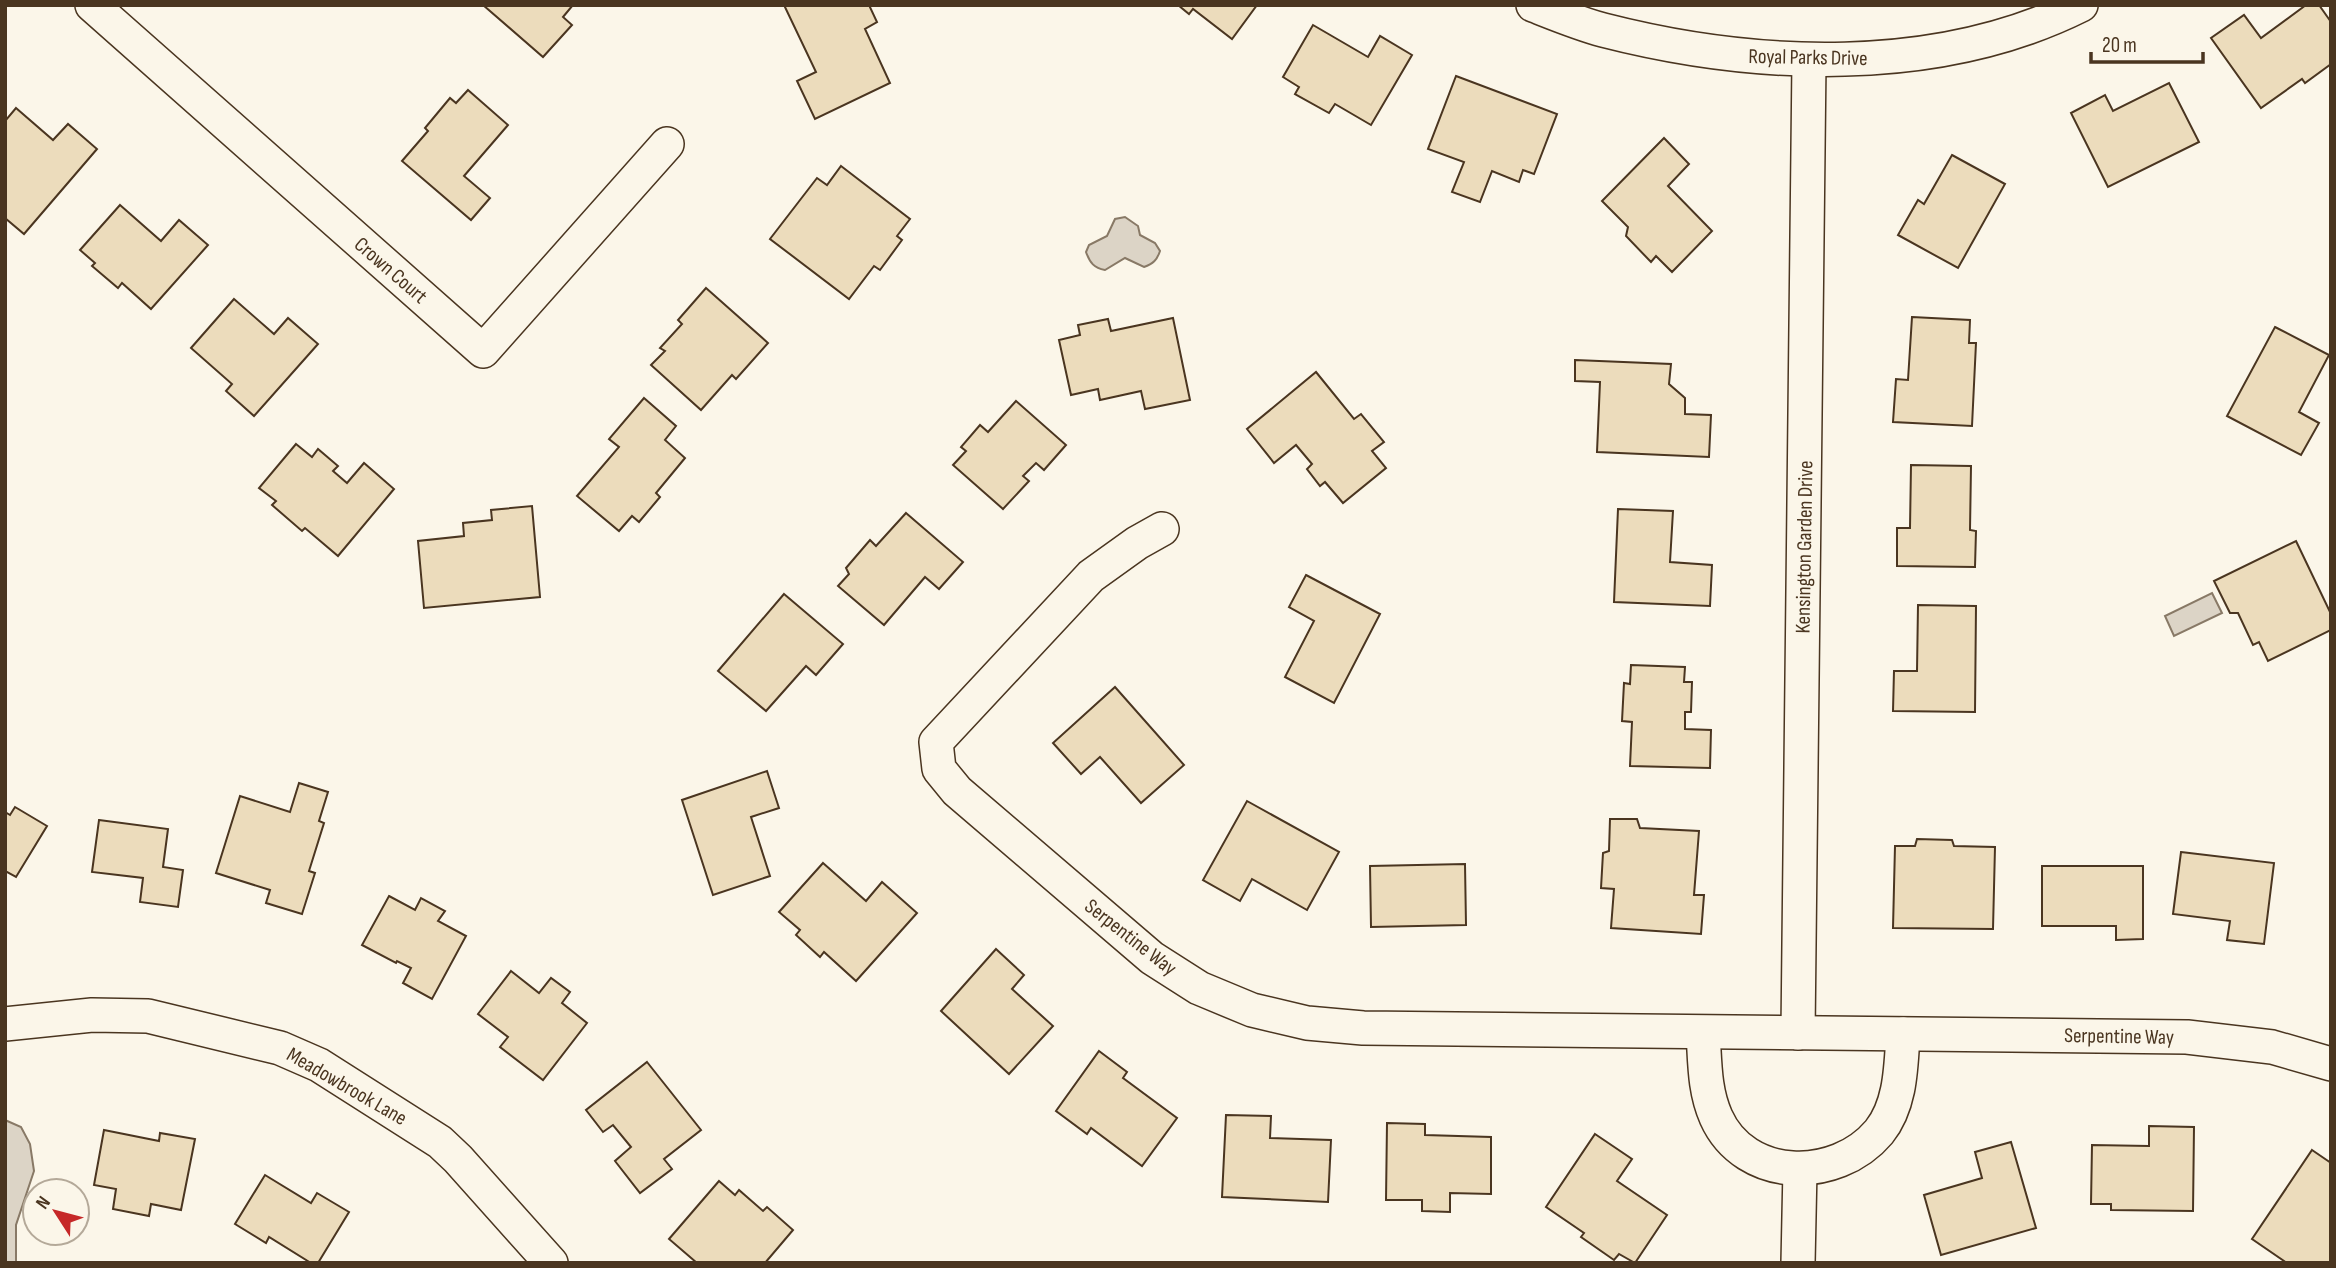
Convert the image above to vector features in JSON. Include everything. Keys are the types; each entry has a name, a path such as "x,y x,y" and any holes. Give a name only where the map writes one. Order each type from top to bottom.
{"street":[{"name":"Crown Court","path":"92,5 483,351 667,144"},
{"name":"Royal Parks Drive","path":"1533,5 1601,30 1684,48 1740,56 1809,61 1881,58 1965,44 2019,30 2081,5"},
{"name":"Kensington Garden Drive","path":"1798,1033 1809,61"},
{"name":"Serpentine Way","path":"1162,529 1137,543 1091,576 936,742 939,769 957,791 1152,958 1199,988 1252,1010 1307,1023 1363,1028 2187,1037 2272,1047 2331,1064"},
{"name":"Meadowbrook Lane","path":"5,1024 92,1015 148,1016 279,1048 330,1072 440,1142 551,1263"},
{"path":"1703,1033 1707,1093 1726,1135 1749,1154 1776,1166 1800,1169 1834,1165 1859,1151 1880,1130 1894,1104 1900,1075 1903,1034"},
{"path":"1798,1263 1800,1169"}],"shaded area":[{"path":"1125,217 1138,226 1140,235 1155,243 1160,251 1158,257 1144,267 1125,258 1105,270 1098,268 1086,252 1089,245 1107,236 1115,219"},
{"path":"2212,593 2222,613 2174,636 2165,616"},
{"path":"5,1120 21,1127 30,1144 34,1171 32,1177 21,1177 21,1210 16,1225 16,1263 5,1263"}],"building":[{"path":"483,5 573,5 563,17 572,25 543,57"},
{"path":"784,5 869,5 877,22 865,29 890,83 815,119 797,81 816,72"},
{"path":"1178,5 1257,5 1232,39 1193,9 1189,14"},
{"path":"2306,5 2319,5 2331,22 2331,64 2305,83 2302,79 2261,108 2211,38 2244,15 2261,38"},
{"path":"1313,25 1368,57 1380,36 1412,55 1371,125 1335,104 1329,113 1295,94 1299,87 1283,77"},
{"path":"1456,76 1557,114 1534,174 1523,170 1519,182 1492,171 1480,202 1452,192 1464,162 1428,149"},
{"path":"2169,83 2199,142 2108,187 2071,113 2105,95 2113,111"},
{"path":"468,90 508,125 464,176 490,198 471,220 402,161 428,131 425,128 450,98 456,103"},
{"path":"16,108 53,140 68,124 97,149 24,234 5,218 5,121"},
{"path":"1664,138 1689,164 1668,186 1712,231 1672,272 1656,256 1651,262 1626,236 1628,227 1602,201"},
{"path":"1952,155 2005,184 1958,268 1898,235 1918,200 1924,204"},
{"path":"841,166 910,219 897,236 902,240 880,270 874,266 849,299 770,239 817,178 827,185"},
{"path":"120,205 161,241 179,220 208,245 151,309 122,283 118,288 92,266 95,263 80,250"},
{"path":"706,288 768,343 736,379 732,375 701,410 651,365 665,351 660,348 682,324 678,320"},
{"path":"234,299 274,334 288,318 318,344 254,416 226,391 232,384 191,348"},
{"path":"1912,317 1970,320 1969,343 1976,343 1972,426 1893,422 1896,379 1908,380"},
{"path":"1173,318 1190,400 1145,409 1141,391 1100,400 1098,389 1071,395 1059,340 1080,335 1078,325 1108,319 1111,331"},
{"path":"2275,327 2329,355 2299,412 2319,423 2301,455 2227,416"},
{"path":"1575,360 1671,364 1669,384 1685,398 1685,414 1711,415 1709,457 1597,452 1600,382 1575,381"},
{"path":"1316,372 1354,419 1361,414 1384,442 1372,451 1386,468 1343,503 1325,482 1320,486 1307,469 1312,464 1296,445 1274,463 1247,429"},
{"path":"644,398 676,426 665,440 685,458 656,493 660,497 639,522 632,516 619,531 577,496 619,447 609,439"},
{"path":"1016,401 1066,445 1044,470 1036,463 1023,476 1029,481 1003,509 953,465 966,451 961,447 980,425 988,432"},
{"path":"296,444 312,457 318,449 338,466 333,471 347,483 364,463 394,489 338,556 305,528 302,531 272,505 276,501 259,488"},
{"path":"1911,465 1971,466 1970,530 1976,531 1975,567 1897,566 1897,528 1910,528"},
{"path":"532,506 540,597 424,608 418,541 464,536 463,523 492,520 491,510"},
{"path":"1618,509 1673,511 1670,562 1712,565 1710,606 1614,602"},
{"path":"906,513 963,562 939,589 925,577 884,625 838,586 849,574 846,568 870,540 876,546"},
{"path":"2296,541 2331,614 2331,630 2268,661 2259,642 2253,645 2238,613 2230,613 2214,581"},
{"path":"1306,575 1380,614 1334,703 1285,677 1314,621 1289,607"},
{"path":"784,594 843,644 816,675 806,666 766,711 718,671"},
{"path":"1918,605 1976,606 1975,712 1893,711 1894,671 1917,671"},
{"path":"1631,665 1685,667 1684,682 1692,682 1691,712 1685,712 1685,729 1711,730 1710,768 1630,766 1632,722 1622,721 1624,683 1630,684"},
{"path":"1115,687 1184,765 1141,803 1100,757 1081,774 1053,743"},
{"path":"767,771 779,808 751,817 770,876 713,895 682,800"},
{"path":"299,783 328,792 319,821 324,823 309,871 315,873 302,914 266,903 270,890 216,873 240,796 290,812"},
{"path":"1247,801 1339,852 1307,910 1252,879 1240,901 1203,880"},
{"path":"15,807 47,826 16,877 5,871 5,812 10,815"},
{"path":"1610,819 1637,819 1640,828 1699,831 1694,895 1704,895 1701,934 1611,928 1614,889 1601,888 1603,853 1609,851"},
{"path":"99,820 168,829 163,867 183,870 178,907 140,902 143,878 92,872"},
{"path":"1917,839 1952,840 1954,846 1995,847 1993,929 1893,928 1895,846 1915,846"},
{"path":"2181,852 2274,863 2264,944 2227,940 2230,921 2173,914"},
{"path":"823,863 866,901 882,882 917,913 856,981 824,952 820,957 796,935 800,930 779,912"},
{"path":"1465,864 1466,925 1371,927 1370,866"},
{"path":"2042,866 2143,866 2143,939 2116,940 2116,926 2042,926"},
{"path":"389,896 415,910 421,898 445,911 438,921 466,936 432,999 403,983 411,968 362,945"},
{"path":"996,949 1024,975 1012,989 1053,1026 1009,1074 941,1011"},
{"path":"511,971 539,993 551,978 570,992 562,1003 587,1023 543,1080 500,1047 508,1037 478,1014"},
{"path":"1099,1051 1127,1072 1123,1078 1177,1118 1142,1166 1091,1128 1087,1134 1056,1111"},
{"path":"647,1062 701,1130 664,1159 672,1169 640,1193 615,1161 631,1147 613,1125 603,1132 586,1110"},
{"path":"1226,1115 1271,1116 1270,1138 1331,1140 1328,1202 1222,1197"},
{"path":"1387,1123 1425,1124 1425,1135 1491,1137 1491,1194 1450,1193 1450,1212 1422,1211 1422,1200 1386,1200"},
{"path":"2149,1126 2194,1127 2193,1211 2111,1210 2111,1204 2091,1204 2092,1145 2149,1146"},
{"path":"104,1130 159,1141 160,1133 195,1139 181,1210 151,1204 149,1216 113,1209 116,1189 94,1185"},
{"path":"1595,1134 1632,1159 1617,1181 1667,1215 1635,1263 1619,1254 1614,1260 1581,1237 1584,1233 1546,1207"},
{"path":"2011,1142 2036,1228 1941,1255 1924,1195 1982,1178 1975,1152"},
{"path":"2312,1150 2331,1163 2331,1263 2287,1263 2252,1239"},
{"path":"265,1175 311,1203 317,1193 349,1212 318,1263 311,1263 269,1237 266,1243 235,1224"},
{"path":"719,1181 735,1195 739,1190 763,1211 767,1207 793,1230 765,1263 697,1263 669,1239"}]}
